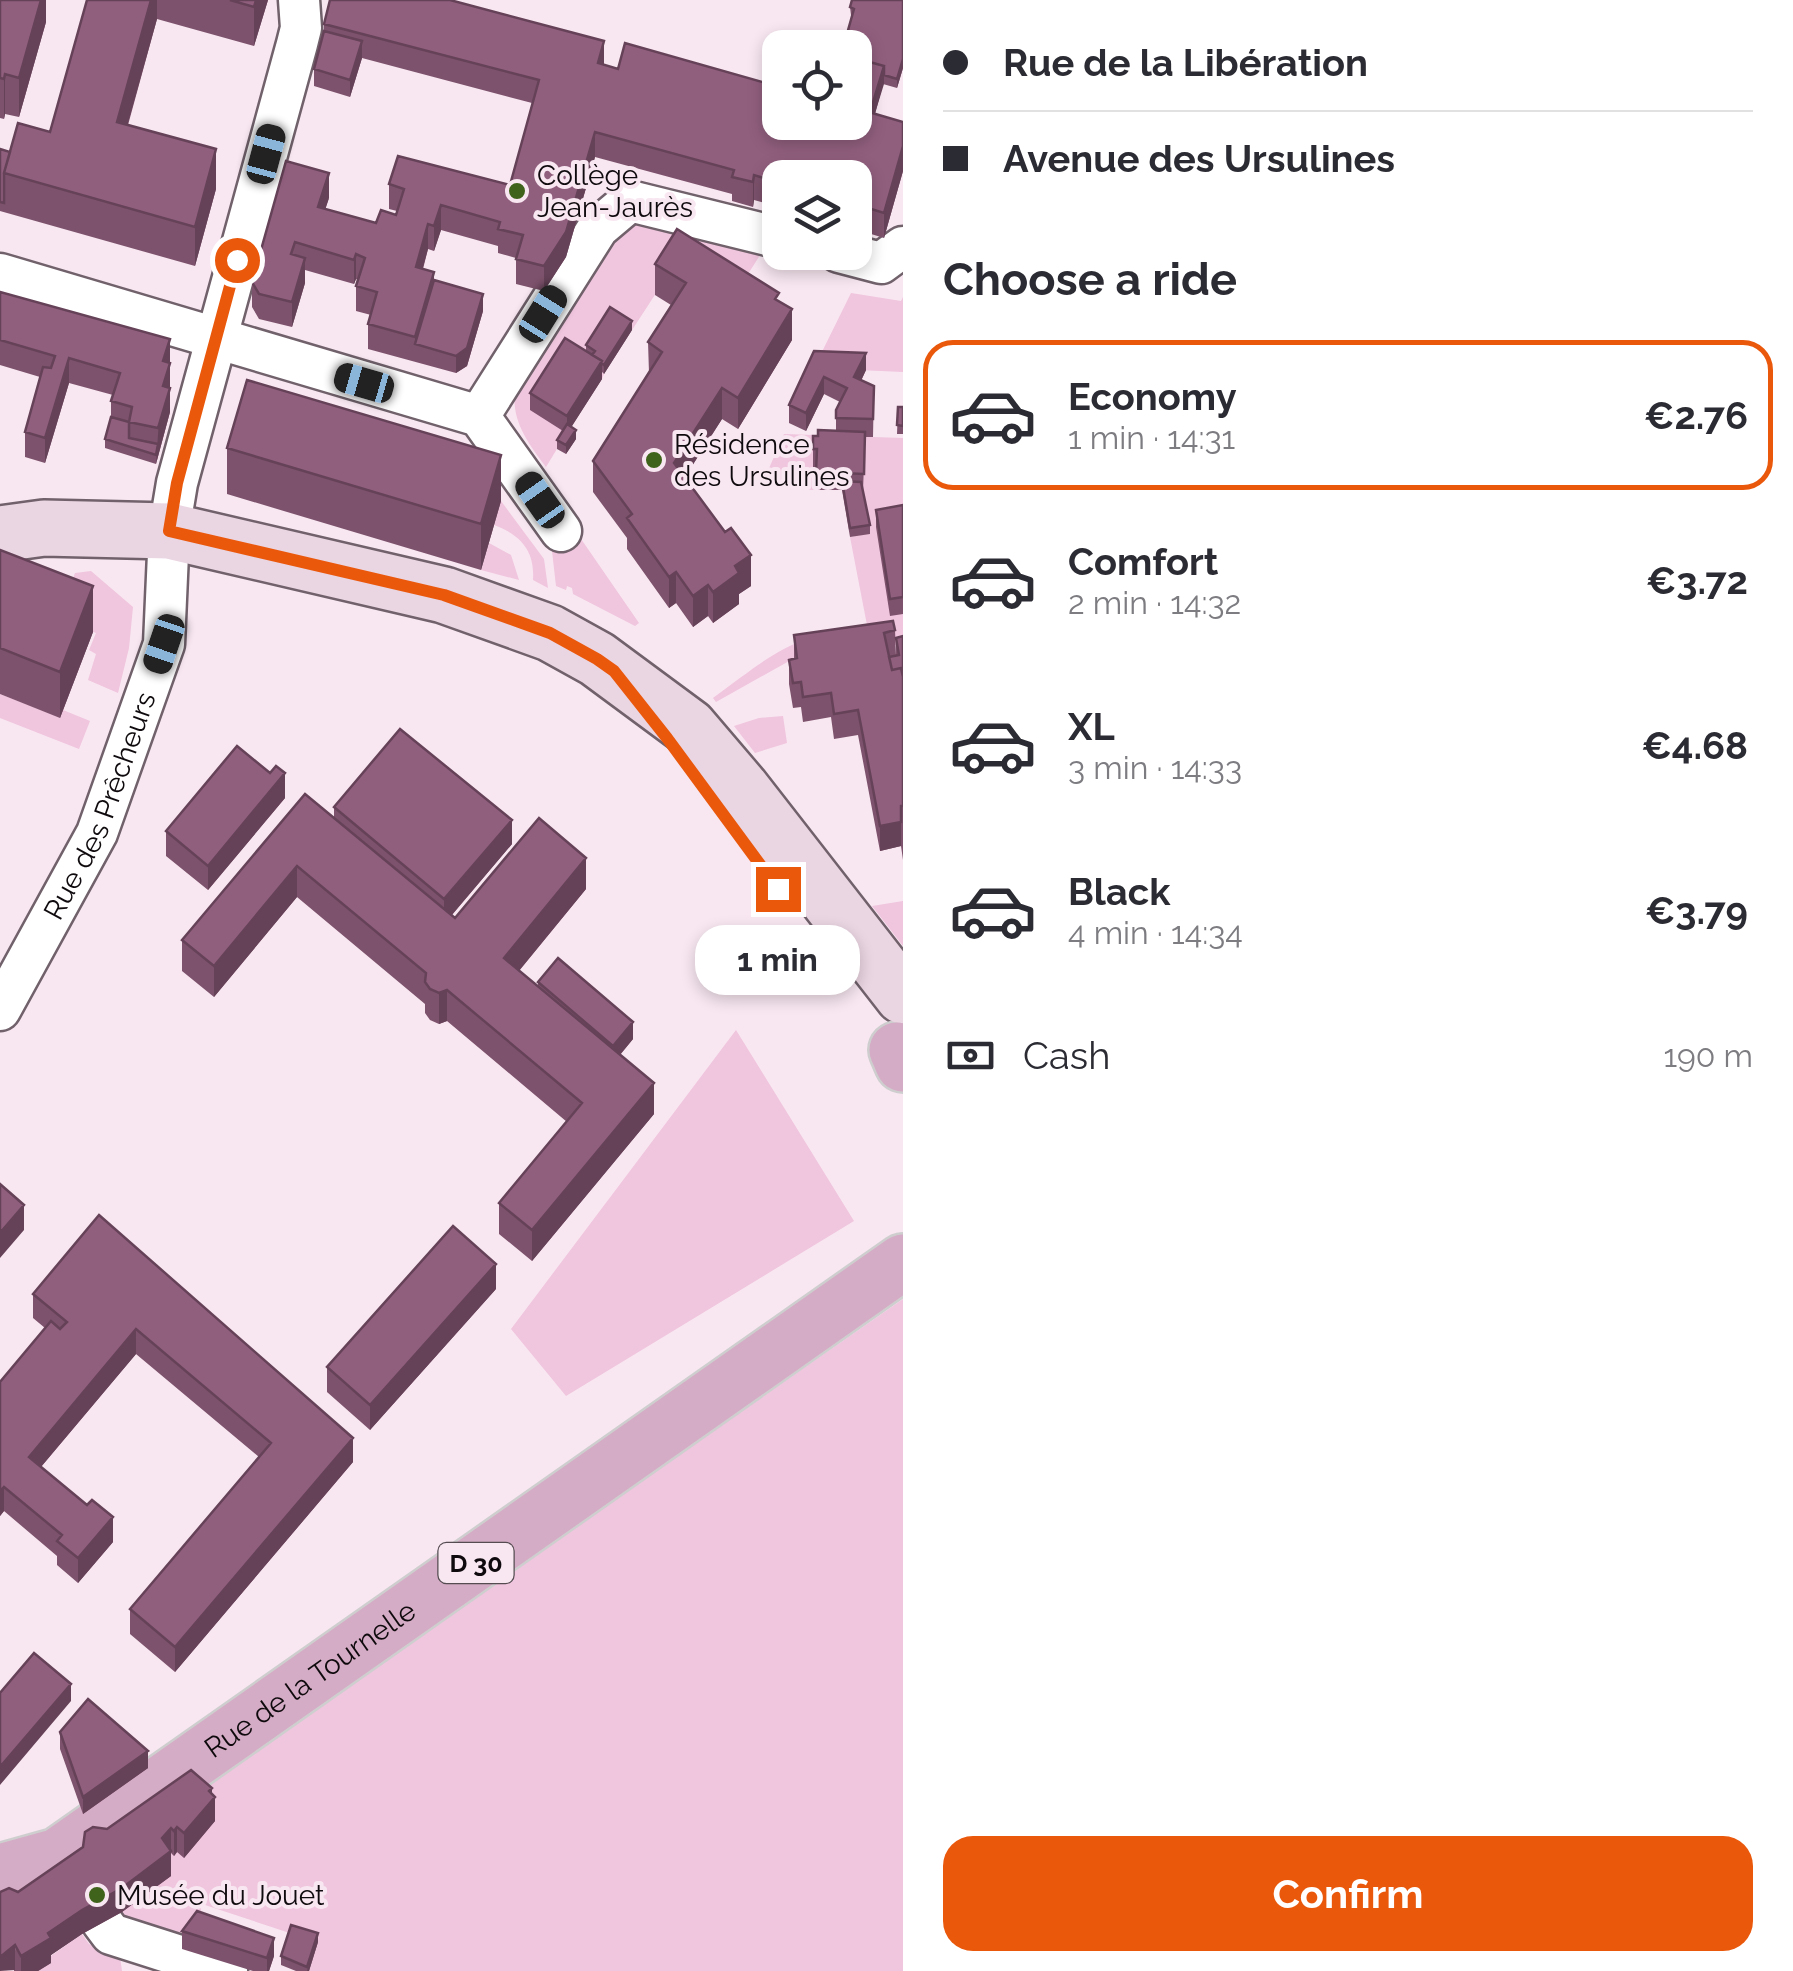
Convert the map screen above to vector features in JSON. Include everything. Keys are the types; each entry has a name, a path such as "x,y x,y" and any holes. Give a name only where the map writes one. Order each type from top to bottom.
{"main road":[{"name":"Rue de la Tournelle","path":"45,1867 903,1262"},
{"name":"D 30","path":"0,1898 45,1867"}],"street":[{"name":"Rue des Prêcheurs","path":"0,1010 97,834 164,644 169,531 177,483 297,44 301,28 299,0"},
{"path":"478,416 598,228 630,201 762,234"},
{"path":"872,260 882,263 903,246"},
{"path":"0,274 478,416 562,531"},
{"path":"0,534 44,528 169,531 444,595 550,633 674,713 704,742 903,996"},
{"path":"614,671 692,770 901,1057"},
{"path":"107,1928 227,1971"}],"shaded area":[{"path":"643,220 762,252 734,296 677,261 632,330 610,316 592,366 604,374 602,379 566,356 566,434 546,467 518,422 515,390 615,234"},
{"path":"851,293 901,301 903,297 903,372 814,368"},
{"path":"784,434 903,438 903,644 791,660 716,702 713,698 784,649 819,635 867,625 850,537 870,533 861,491 817,467 816,490 788,489 763,482"},
{"path":"501,501 544,559 548,588 533,580 532,561 524,545 494,525"},
{"path":"579,536 639,623 635,626 573,594 572,588 556,586 552,551"},
{"path":"489,543 511,555 519,580 481,570"},
{"path":"91,571 133,607 129,648 118,693 88,680 96,654 89,650 96,633 58,618 75,573"},
{"path":"0,694 59,717 63,710 90,721 79,749 0,718"},
{"path":"783,716 787,743 755,753 734,726 759,718"},
{"path":"903,901 903,946 872,906"},
{"path":"736,1030 854,1221 566,1396 511,1329"},
{"path":"903,1299 903,1971 309,1971 317,1942 202,1904 197,1928 181,1949 117,1916 171,1853 184,1857 191,1795"},
{"path":"82,1934 89,1944 120,1957 122,1971 35,1971 51,1963 48,1958"}],"building":[{"path":"0,0 41,0 19,78 5,74 4,79 0,78"},
{"path":"87,0 151,0 117,122 216,149 195,227 4,173 18,123 50,132"},
{"path":"230,0 256,0 254,7"},
{"path":"330,0 450,0 604,41 598,63 618,69 625,43 762,82 762,140 872,140 872,113 903,122 903,146 884,213 872,209 872,160 762,160 762,177 754,175 753,182 732,177 734,170 595,132 566,232 544,266 516,259 523,235 498,229 500,222 441,205 434,226 428,224 416,267 434,272 415,337 368,324 377,292 356,286 365,258 356,254 354,260 295,242 291,254 305,258 292,302 259,294 252,282 286,161 329,173 318,207 376,223 381,210 396,215 404,189 389,184 398,156 510,185 539,80 324,24"},
{"path":"852,0 903,0 903,59 897,79 884,75 884,66 872,63 872,30 848,30 854,9 850,7"},
{"path":"324,31 362,41 350,80 314,69"},
{"path":"872,63 884,66 872,105"},
{"path":"0,149 10,152 4,173 4,203 0,202"},
{"name":"Résidence des Ursulines","path":"677,229 779,293 775,299 792,309 738,398 722,388 674,463 725,532 731,528 751,555 735,566 739,573 713,592 708,585 693,596 676,572 669,577 627,518 632,514 593,461 662,352 648,342 686,283 655,264"},
{"path":"434,280 483,294 467,348 456,356 415,344"},
{"path":"0,292 170,339 163,361 170,363 163,386 170,388 158,428 129,422 132,407 111,401 120,373 69,358 45,438 25,432 43,367 51,368 55,356 0,340"},
{"path":"610,307 632,321 604,365 586,345"},
{"path":"565,338 602,361 567,416 530,393"},
{"path":"814,351 866,353 854,377 874,386 873,419 836,418 847,388 824,377 806,413 789,405"},
{"path":"247,380 501,455 481,524 227,448"},
{"path":"898,407 903,407 903,426 897,425"},
{"path":"111,417 129,422 129,438 158,444 156,455 105,439"},
{"path":"567,424 576,430 566,445 557,440"},
{"path":"818,430 865,432 864,474 816,472 813,436 818,436"},
{"path":"842,481 861,482 870,525 850,528"},
{"path":"903,505 903,597 890,599 876,510"},
{"path":"0,550 93,586 60,672 0,648"},
{"path":"893,621 895,630 884,633 892,670 901,668 903,677 903,806 901,822 880,826 858,710 834,714 831,693 803,697 801,682 793,683 789,660 797,658 794,635"},
{"path":"903,636 903,677 901,668 892,670 889,657 899,655 896,638"},
{"path":"400,729 512,820 444,899 334,807"},
{"path":"237,746 270,773 276,766 285,773 208,866 166,831"},
{"path":"305,794 455,918 539,818 586,858 504,958 654,1083 532,1230 499,1203 582,1103 447,990 439,993 430,989 425,982 426,973 297,866 214,966 182,940"},
{"path":"558,958 633,1022 613,1046 538,982"},
{"path":"0,1184 24,1205 0,1233"},
{"path":"99,1215 353,1438 175,1647 130,1609 271,1443 136,1329 29,1457 87,1505 92,1500 113,1517 78,1558 57,1541 62,1535 4,1487 0,1491 0,1382 51,1321 60,1329 67,1322 33,1294"},
{"path":"453,1226 496,1264 370,1405 327,1367"},
{"path":"34,1653 71,1684 0,1767 0,1693"},
{"path":"88,1699 148,1751 83,1797 60,1732"},
{"path":"191,1770 212,1788 209,1791 215,1797 184,1833 177,1827 174,1831 171,1828 162,1838 171,1851 122,1888 48,1933 51,1938 21,1956 15,1945 0,1957 0,1892 9,1888 18,1892 83,1847 85,1832 93,1827 107,1829"},
{"path":"197,1911 274,1938 267,1958 182,1931"},
{"path":"291,1925 318,1933 307,1967 281,1956"}],"place":[{"name":"Collège Jean-Jaurès","path":"517,191"},
{"name":"Résidence des Ursulines","path":"654,460"},
{"name":"Musée du Jouet","path":"97,1895"}],"route":[{"path":"237,260 177,483 169,531 444,595 550,633 597,659 614,671 667,738 778,889"}]}
